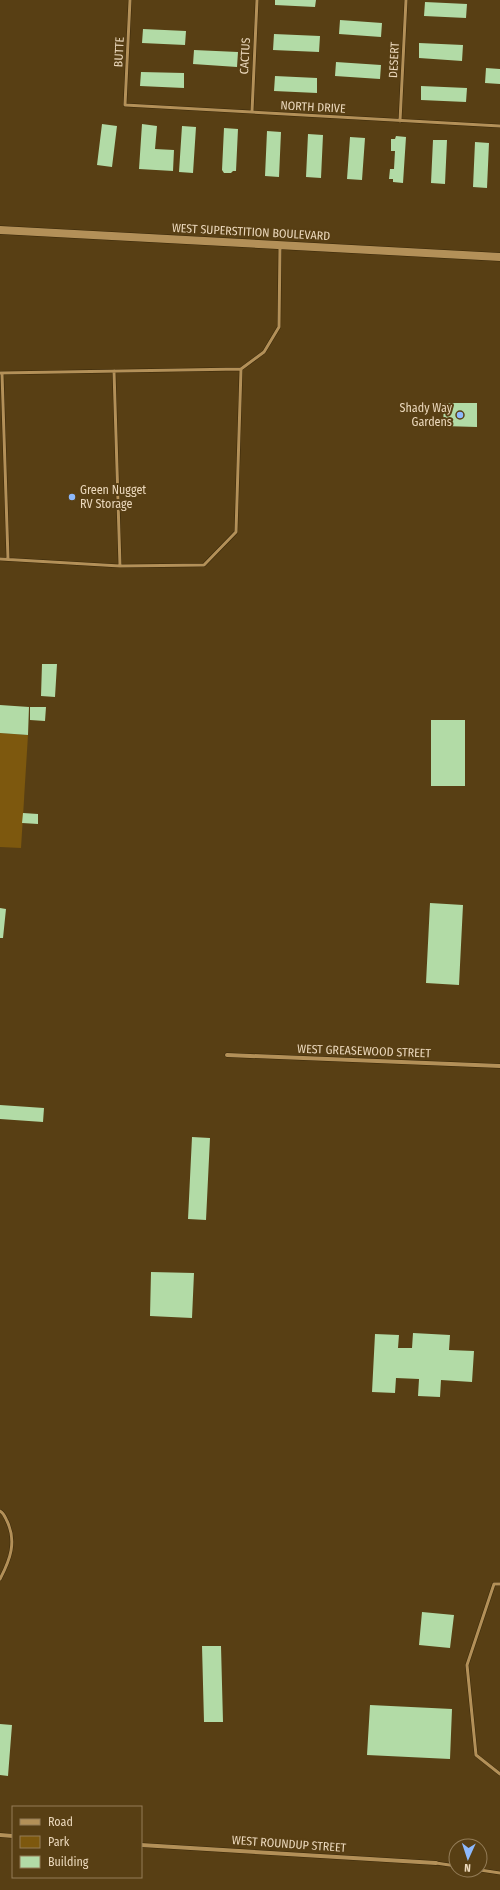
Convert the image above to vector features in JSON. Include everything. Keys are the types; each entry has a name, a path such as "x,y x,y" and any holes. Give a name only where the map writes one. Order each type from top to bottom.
{"main road":[{"name":"WEST SUPERSTITION BOULEVARD","path":"0,230 500,257"}],"street":[{"name":"WEST GREASEWOOD STREET","path":"227,1055 500,1066"},
{"path":"0,1836 12,1836"},
{"name":"WEST ROUNDUP STREET","path":"142,1844 436,1863"}],"lane":[{"name":"BUTTE","path":"125,105 130,0"},
{"name":"CACTUS","path":"252,112 257,0"},
{"name":"DESERT","path":"400,120 406,0"},
{"name":"NORTH DRIVE","path":"125,105 500,126"},
{"path":"8,559 1,373 241,369 264,352 279,327 280,245"},
{"path":"0,559 120,566 204,565 236,532 241,369"},
{"path":"114,371 120,566"},
{"path":"0,1511 3,1513 11,1529 13,1549 0,1579"},
{"path":"500,1584 494,1584 467,1665 476,1755 500,1774"},
{"path":"436,1863 448,1865"},
{"path":"488,1871 500,1873"}],"green space":[{"path":"0,733 28,735 21,848 0,847"}],"building":[{"path":"275,0 316,0 315,7 275,5"},
{"path":"425,2 467,4 466,18 424,16"},
{"path":"340,20 382,23 381,37 339,34"},
{"path":"143,29 186,31 185,45 142,43"},
{"path":"274,34 320,36 319,52 273,50"},
{"path":"419,43 463,45 462,61 419,58"},
{"path":"194,50 238,52 237,67 193,64"},
{"path":"336,62 381,65 380,79 335,76"},
{"path":"486,68 500,69 500,84 485,83"},
{"path":"141,72 184,73 184,88 140,86"},
{"path":"275,76 317,78 317,93 274,91"},
{"path":"421,86 467,88 466,102 421,100"},
{"path":"102,124 117,126 112,167 97,165"},
{"path":"142,124 157,126 155,149 174,150 173,171 139,169"},
{"path":"182,126 196,127 193,173 179,172"},
{"path":"224,128 238,129 236,171 231,173 224,173 222,170"},
{"path":"267,131 281,132 279,177 265,176"},
{"path":"308,134 323,135 321,178 306,177"},
{"path":"396,136 406,137 403,183 393,182 393,179 389,179 390,169 394,169 395,151 391,151 391,139 395,139"},
{"path":"350,137 365,138 362,180 347,179"},
{"path":"433,140 447,140 445,184 431,183"},
{"path":"475,142 489,143 487,188 473,187"},
{"name":"Shady Way Gardens","path":"444,403 477,403 477,427 443,426"},
{"path":"42,664 57,664 55,697 41,696"},
{"path":"0,705 29,707 28,735 0,733"},
{"path":"30,707 46,707 45,721 30,720"},
{"path":"431,720 465,720 465,786 431,786"},
{"path":"23,813 38,814 38,824 22,823"},
{"path":"430,903 463,905 459,985 426,983"},
{"path":"0,908 6,909 3,938 0,938"},
{"path":"0,1105 44,1108 43,1122 0,1119"},
{"path":"192,1137 210,1138 206,1220 188,1219"},
{"path":"151,1272 194,1273 192,1318 150,1316"},
{"path":"413,1333 450,1335 449,1350 474,1351 472,1382 441,1380 440,1397 418,1396 419,1379 396,1378 395,1393 372,1392 375,1334 399,1335 398,1348 412,1348"},
{"path":"422,1612 454,1615 450,1648 419,1645"},
{"path":"202,1646 221,1646 223,1722 204,1722"},
{"path":"370,1705 452,1709 450,1759 367,1755"},
{"path":"0,1724 12,1725 8,1776 0,1775"}],"place":[{"name":"Shady Way Gardens","path":"460,415"},
{"name":"Green Nugget RV Storage","path":"72,497"}]}
